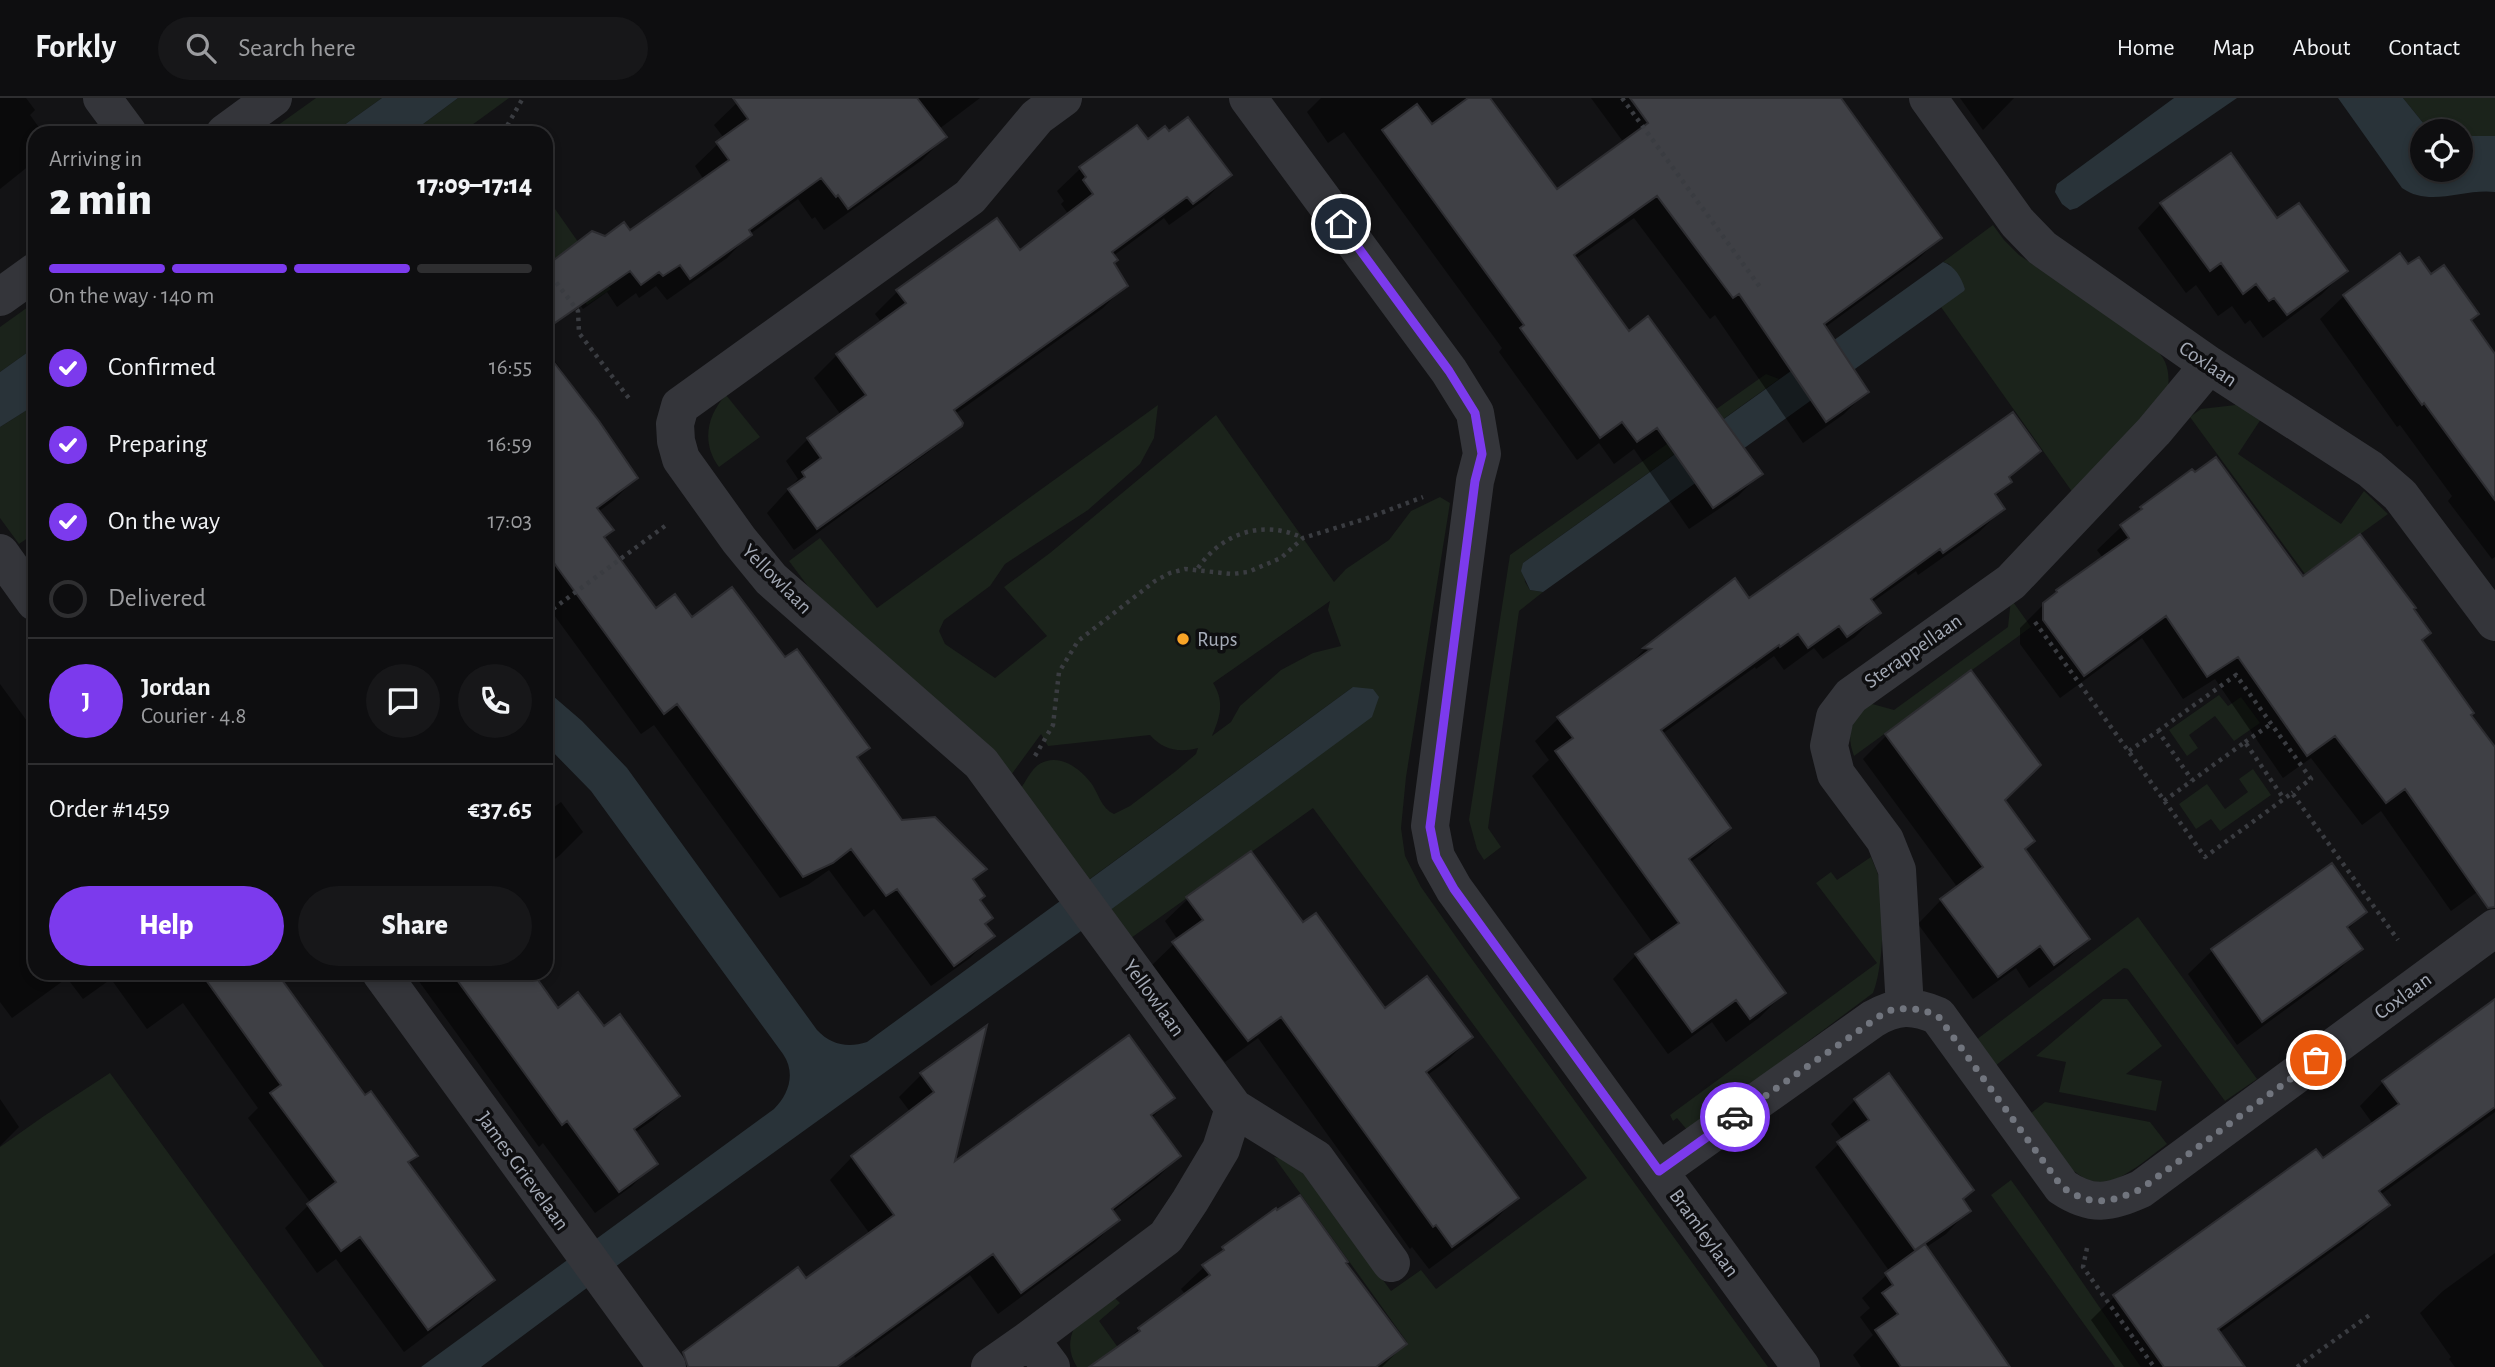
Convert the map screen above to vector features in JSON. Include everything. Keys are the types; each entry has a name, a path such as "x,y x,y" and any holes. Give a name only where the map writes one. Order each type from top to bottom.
{"street":[{"path":"102,98 123,126"},
{"path":"235,126 273,98"},
{"path":"676,424 680,406 970,197 1037,117 1063,98"},
{"name":"Bramleylaan","path":"1248,98 1449,371 1475,413 1482,454 1475,481 1430,827 1436,857 1462,901 1801,1367"},
{"name":"Coxlaan","path":"1928,98 2017,222 2042,248 2208,365 2370,469 2400,495 2495,622"},
{"path":"0,298 28,277"},
{"name":"Sterappellaan","path":"1905,1007 1897,870 1885,840 1836,774 1829,746 1835,717 1850,696 2008,584 2154,431 2208,365"},
{"name":"Yellowlaan","path":"676,424 676,441 681,459 739,540 771,579 981,763 1234,1108 1316,1159 1391,1263"},
{"path":"0,553 28,592"},
{"name":"Coxlaan","path":"2096,1201 2118,1199 2141,1189 2495,928"},
{"name":"James Grievelaan","path":"385,980 667,1367"},
{"path":"1659,1171 1873,1019 1887,1011 1905,1007 1921,1008 1938,1016 2062,1187 2079,1199 2096,1201"},
{"path":"990,1367 1040,1353 1166,1237 1221,1149 1234,1108"}],"path":[{"path":"507,126 523,98"},
{"path":"1622,98 1760,288"},
{"path":"553,278 578,312 579,334 638,410 676,424"},
{"path":"1004,795 1032,761 1054,725 1059,672 1078,641 1155,580 1185,569 1232,574 1248,572 1281,558 1304,538 1365,519 1456,484 1475,481"},
{"path":"553,609 707,496"},
{"path":"1197,569 1216,546 1251,530 1279,530 1304,538"},
{"path":"2008,584 2205,858 2311,779 2236,675 2129,751"},
{"path":"2164,801 2271,724"},
{"path":"2158,731 2192,780"},
{"path":"2245,743 2284,799"},
{"path":"2292,793 2426,979"},
{"path":"2096,1201 2083,1267 2154,1367"},
{"path":"2297,1367 2371,1314"}],"shaded area":[{"path":"316,98 382,98 343,126 277,126"},
{"path":"382,98 458,98 420,126 343,126"},
{"path":"458,98 509,98 471,126 420,126"},
{"path":"2174,98 2237,98 2077,208 2070,210 2062,204 2055,192 2057,184"},
{"path":"2338,98 2403,98 2420,119 2410,119 2410,182 2473,182 2473,136 2495,136 2495,192 2424,197 2402,188"},
{"path":"2403,98 2495,98 2495,136 2473,136 2473,119 2420,119"},
{"path":"553,206 611,289 587,305 553,259"},
{"path":"1993,225 2019,255 2153,347 2162,356 2166,366 2168,389 2073,493 1941,307 1965,289 1949,264 1943,262"},
{"path":"1943,262 1957,272 1964,291 1543,592 1530,590 1521,571 1523,563"},
{"path":"28,307 28,352 0,372 0,327"},
{"path":"28,352 28,409 0,427 0,372"},
{"path":"1766,374 1779,379 1523,563 1525,582 1530,590 1543,592 1519,611 1488,828 1501,847 1484,860 1477,849 1469,820 1510,555"},
{"path":"726,395 760,437 719,467 713,458 708,439 714,411"},
{"path":"1158,405 1154,438 1140,464 1088,510 1005,564 990,586 944,620 939,631 945,644 995,678 1047,636 1004,587 1050,553 1216,415 1334,582 1346,569 1389,540 1411,511 1440,497 1450,503 1406,777 1401,828 1405,856 1421,887 1466,951 1768,1367 1373,1367 1407,1342 1274,1157 1286,1159 1303,1170 1391,1291 1421,1270 1436,1289 1587,1178 1313,808 1131,938 1108,910 1255,802 1353,687 1087,881 1021,788 1033,770 1045,761 1067,763 1086,777 1103,804 1114,814 1130,806 1176,771 1196,754 1198,748 1172,749 1160,744 1150,735 1048,746 1041,734 1011,775 813,593 789,561 820,538 877,608","holes":["1330,601 1328,610 1341,646 1313,653 1281,670 1240,706 1231,722 1212,736 1220,710 1219,697 1213,683"]},
{"path":"2236,405 2261,419 2238,454 2341,524 2364,491 2388,514 2305,574 2190,417 2201,409"},
{"path":"28,409 28,538 19,544 0,518 0,427"},
{"path":"2011,599 2031,627 1854,756 1850,733 1865,702 1894,710 2008,627"},
{"path":"1353,687 1373,689 1379,697 1372,717 481,1367 421,1367 774,1109 784,1097 789,1083 789,1068 783,1054 591,791 553,752 553,696 582,721 627,768 817,1030 834,1042 853,1045 867,1042"},
{"path":"2219,695 2228,706 2241,697 2260,723 2234,741 2215,716 2189,735 2198,748 2187,756 2169,730"},
{"path":"2253,769 2271,795 2220,831 2211,819 2196,829 2179,804 2207,784 2225,809 2248,792 2239,779"},
{"path":"1871,857 1882,894 1881,955 1873,993 1688,1131 1677,1118 1673,1121 1670,1115 1877,963 1816,883 1831,872 1837,880"},
{"path":"2138,917 2257,1079 2225,1101 2128,969 2124,968 1995,1066 1976,1040"},
{"path":"2103,999 2127,999 2162,1046 2126,1074 2162,1081 2156,1111 2059,1092 2066,1062 2036,1056"},
{"path":"110,1073 324,1367 0,1367 0,1147"},
{"path":"2045,1102 2150,1122 2167,1144 2118,1178 2103,1182 2090,1180 2077,1174 2066,1164 2030,1114"},
{"path":"2011,1180 2141,1367 2115,1367 1991,1195"},
{"path":"1114,1297 1120,1303 1099,1321 1132,1367 1077,1367 1070,1348 1074,1328"}],"building":[{"path":"733,98 917,98 947,137 848,209 821,178 749,230 752,235 690,279 680,265 663,276 659,272 641,285 630,271 553,324 553,261 592,231 605,236 624,222 630,230 729,160 716,142 748,119"},
{"path":"1468,98 1490,98 1557,189 1648,123 1630,98 1841,98 1942,238 1824,324 1869,392 1826,422 1739,294 1733,298 1657,196 1574,255 1629,331 1648,316 1763,474 1713,508 1657,428 1637,442 1622,422 1600,438 1520,328 1524,325 1382,130 1417,104 1432,124"},
{"path":"1188,117 1232,175 1193,204 1187,197 1112,252 1118,260 1114,263 1128,286 954,410 963,423 962,426 817,529 788,489 805,477 802,472 821,458 807,438 866,395 836,354 906,303 896,290 997,218 1020,250 1093,194 1083,180 1086,177 1079,167 1137,125 1148,139 1165,126 1169,131"},
{"path":"2231,153 2277,218 2299,203 2348,271 2287,315 2274,298 2269,301 2256,284 2243,294 2221,263 2210,271 2160,203"},
{"path":"2400,253 2408,264 2419,257 2431,274 2444,265 2479,314 2471,320 2495,354 2495,500 2343,295"},
{"path":"553,361 638,478 597,508 614,530 604,537 656,608 675,594 692,617 732,587 785,657 797,649 870,748 857,757 902,820 935,817 987,869 973,879 985,896 980,900 993,918 985,924 995,936 954,966 897,889 886,896 851,849 833,863 803,877 677,704 664,714 553,562"},
{"path":"2013,412 2041,451 2009,477 2012,482 1995,494 2005,509 1943,553 1940,549 1871,599 1881,613 1847,637 1839,626 1808,648 1798,634 1661,730 1731,828 1689,859 1786,993 1750,1019 1736,1000 1692,1032 1635,954 1679,923 1555,751 1573,738 1557,717 1651,649 1643,648 1735,578 1749,598"},
{"path":"2216,457 2303,576 2360,534 2416,608 2414,609 2431,633 2422,640 2495,747 2495,907 2488,908 2405,789 2386,803 2335,736 2307,756 2238,657 2207,677 2166,616 2084,676 2043,620 2043,603 2057,592 2056,590 2129,538 2120,525 2192,469 2195,472"},
{"path":"1971,670 2041,765 2005,800 2035,841 2025,849 2090,939 2054,965 2040,946 1998,977 1940,899 1983,867 1885,734"},
{"path":"1251,851 1303,922 1316,913 1385,1008 1427,976 1473,1037 1426,1072 1519,1198 1452,1247 1436,1225 1433,1227 1281,1017 1248,1041 1172,942 1203,920 1186,897"},
{"path":"2332,863 2367,912 2347,927 2363,949 2262,1022 2211,949"},
{"path":"206,980 282,980 365,1095 371,1091 418,1156 408,1162 495,1280 428,1330 360,1237 341,1251 307,1204 336,1182 270,1093 281,1085"},
{"path":"457,980 538,980 558,1008 578,992 604,1026 620,1014 680,1096 634,1129 658,1164 619,1192 567,1121 562,1125"},
{"path":"2495,999 2495,1107 2379,1191 2390,1205 2218,1329 2245,1367 2164,1367 2113,1295 2316,1149 2323,1158 2399,1104 2382,1081"},
{"path":"987,1025 955,1161 1129,1035 1175,1098 1151,1115 1181,1156 1112,1209 1120,1220 1021,1293 993,1254 837,1367 688,1367 683,1352 798,1267 806,1278 894,1215 851,1156 934,1092 920,1073"},
{"path":"1889,1073 1974,1190 1963,1199 1971,1211 1915,1250 1837,1142 1869,1120 1854,1099"},
{"path":"1300,1195 1348,1262 1346,1263 1407,1344 1376,1367 1089,1367 1140,1331 1138,1328 1210,1275 1202,1265 1224,1250 1222,1247 1276,1208 1277,1210"},
{"path":"1925,1244 2010,1367 1901,1367 1875,1330 1898,1314 1882,1293 1893,1285 1885,1273"}],"way so far":[{"path":"1735,1117 1873,1019 1887,1011 1905,1007 1921,1008 1938,1016 2062,1187 2079,1199 2118,1199 2141,1189 2316,1060"}],"place":[{"name":"Rups","path":"1183,639"}],"route":[{"path":"1341,224 1449,371 1475,413 1482,454 1475,481 1430,827 1436,857 1454,889 1659,1171 1735,1117"}]}
